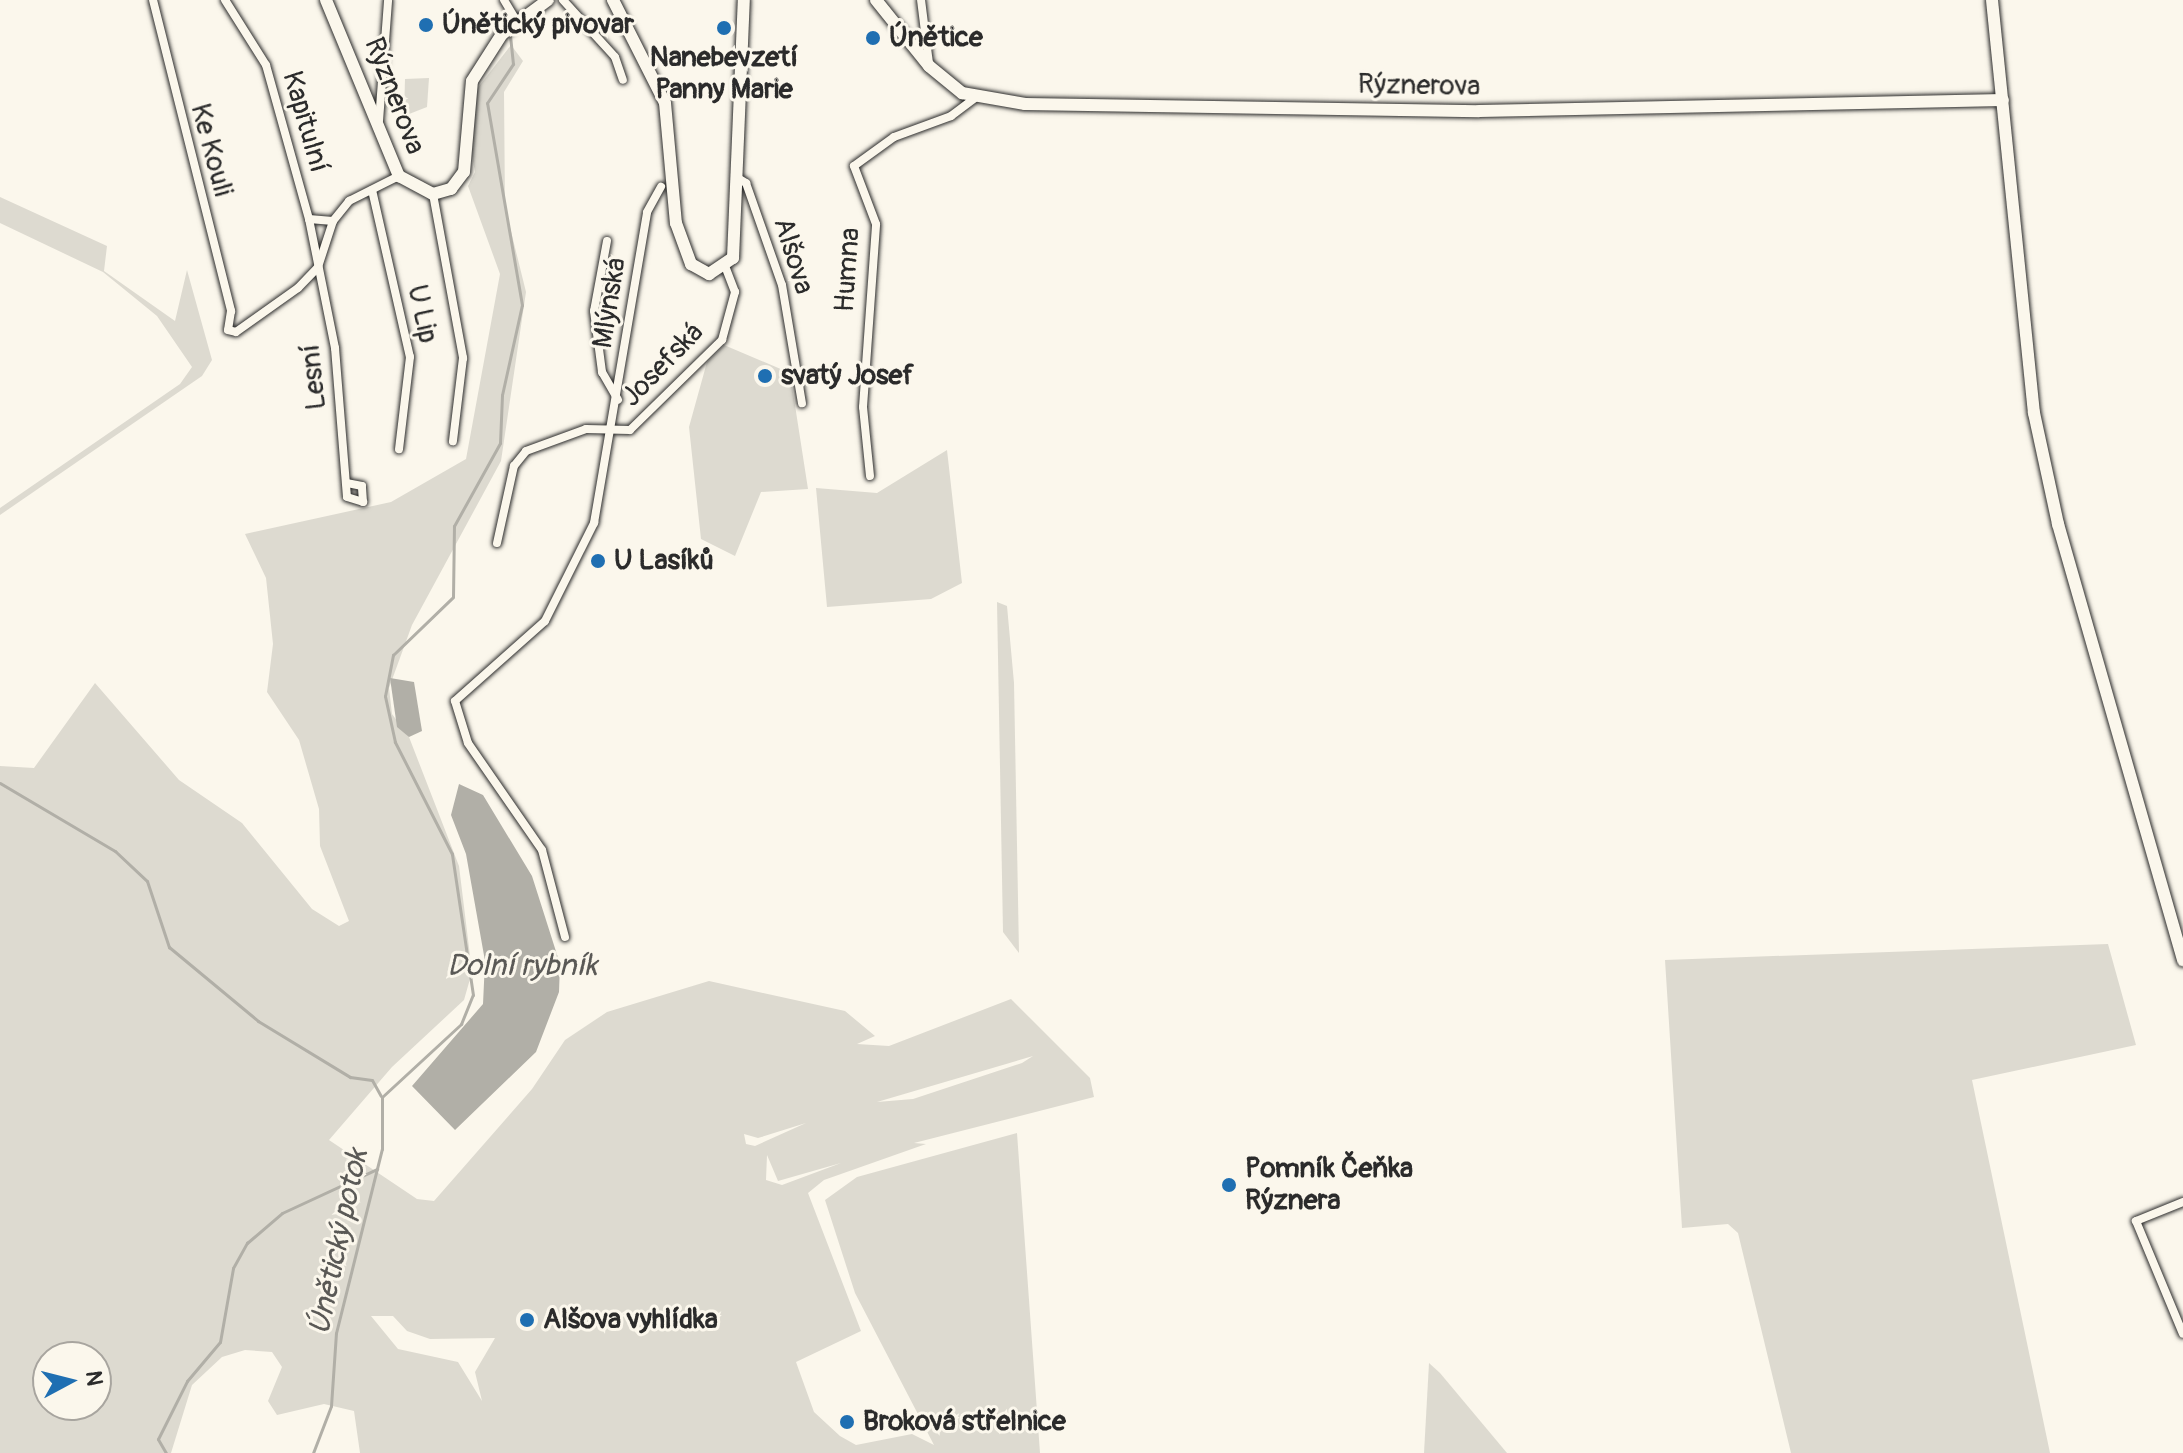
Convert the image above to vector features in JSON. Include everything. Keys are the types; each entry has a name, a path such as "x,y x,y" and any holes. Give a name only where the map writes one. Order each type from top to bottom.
{"street":[{"name":"Ke Kouli","path":"153,0 231,311"},
{"name":"Kapitulní","path":"225,0 266,65 309,219 318,267"},
{"name":"Rýznerova","path":"326,0 379,121 399,176 433,194 451,189 464,172 469,91 502,34 516,20"},
{"path":"379,121 388,0"},
{"path":"504,0 516,20 548,0"},
{"path":"563,0 615,57 623,80"},
{"path":"613,0 665,103 684,249 701,273 726,268 735,176 744,0"},
{"path":"876,0 929,66 975,98"},
{"path":"921,0 929,66"},
{"path":"1992,0 2034,413 2058,524 2183,960"},
{"name":"Rýznerova","path":"975,98 1479,111 2003,100"},
{"name":"Humna","path":"870,476 863,407 876,224 854,166 894,137 951,116 975,98"},
{"path":"247,321 231,311 228,330 247,321 318,267 333,221 349,201 399,176"},
{"name":"Alšova","path":"735,176 746,183 782,285 802,403"},
{"name":"Mlýnská","path":"565,937 542,850 468,743 455,701 550,614 594,523 618,400 647,212 661,187"},
{"name":"U Lip","path":"372,190 410,357 399,449"},
{"path":"433,194 463,358 453,441"},
{"path":"309,219 333,221"},
{"path":"607,241 594,311 602,372 618,400"},
{"name":"Lesní","path":"318,267 335,348 346,483"},
{"name":"Josefská","path":"497,543 514,466 526,451 586,429 630,430 722,340 735,292 726,268"},
{"path":"2183,1202 2136,1221 2183,1334"}],"shaded area":[{"path":"511,45 523,61 504,92 505,207 526,292 501,461 412,625 389,688 392,714 409,737 459,866 472,972 464,1000 392,1067 329,1140 417,1199 434,1201 532,1089 565,1040 607,1012 709,981 845,1011 875,1036 857,1044 889,1046 1011,999 1090,1078 1094,1097 914,1143 926,1144 824,1180 808,1193 861,1331 796,1362 814,1412 840,1436 856,1445 912,1434 934,1445 855,1293 825,1200 857,1177 1017,1133 1040,1453 360,1453 354,1411 324,1404 277,1415 268,1401 282,1367 272,1352 245,1350 222,1357 192,1385 171,1453 0,1453 0,766 34,768 95,683 179,780 242,823 312,909 339,926 349,921 320,846 319,809 299,740 267,692 273,644 266,578 245,534 391,502 466,459 500,274 468,186 475,172 468,133 477,89","holes":["1033,1056 1022,1063 913,1099 877,1102","806,1123 755,1146 746,1144 744,1134 758,1138","767,1155 778,1181 841,1163 782,1185 766,1180","371,1316 393,1316 407,1331 430,1339 495,1338 475,1372 482,1401 458,1362 398,1349"]},
{"path":"429,78 427,107 404,116 405,79"},
{"path":"0,197 107,246 104,271 175,321 187,270 212,360 202,376 0,515 0,508 180,384 192,367 157,316 103,272 0,223"},
{"path":"724,345 790,373 808,489 761,492 735,556 701,539 689,427 707,362"},
{"path":"947,450 962,583 931,599 827,607 816,488 877,493"},
{"path":"997,602 1007,606 1014,683 1019,953 1003,932"},
{"path":"2108,944 2136,1045 1972,1080 2050,1453 1791,1453 1738,1233 1728,1224 1682,1228 1665,960"},
{"path":"1429,1363 1440,1373 1507,1453 1424,1453"}],"water":[{"path":"390,678 414,682 422,731 409,737 397,727"},
{"name":"Dolní rybník","path":"459,784 483,795 532,876 560,964 559,992 536,1052 455,1130 412,1086 483,1004 485,961 466,854 451,815"}],"waterway":[{"name":"Únětický potok","path":"313,1453 331,1406 336,1333 382,1149 382,1097 461,1024 473,995 452,854 395,742 385,696 393,655 453,597 454,526 500,443 502,395 522,305 487,103 513,64 510,34"},
{"path":"0,783 115,851 147,881 169,947 258,1021 350,1077 372,1080 381,1096"},
{"path":"166,1453 158,1439 187,1381 220,1342 233,1268 247,1243 282,1213 377,1169"}],"place":[{"name":"Únětický pivovar","path":"426,25"},
{"name":"Nanebevzetí Panny Marie","path":"724,28"},
{"name":"Únětice","path":"873,38"},
{"name":"svatý Josef","path":"765,376"},
{"name":"U Lasíků","path":"598,561"},
{"name":"Pomník Čeňka Rýznera","path":"1229,1185"},
{"name":"Alšova vyhlídka","path":"527,1320"},
{"name":"Broková střelnice","path":"847,1422"}]}
